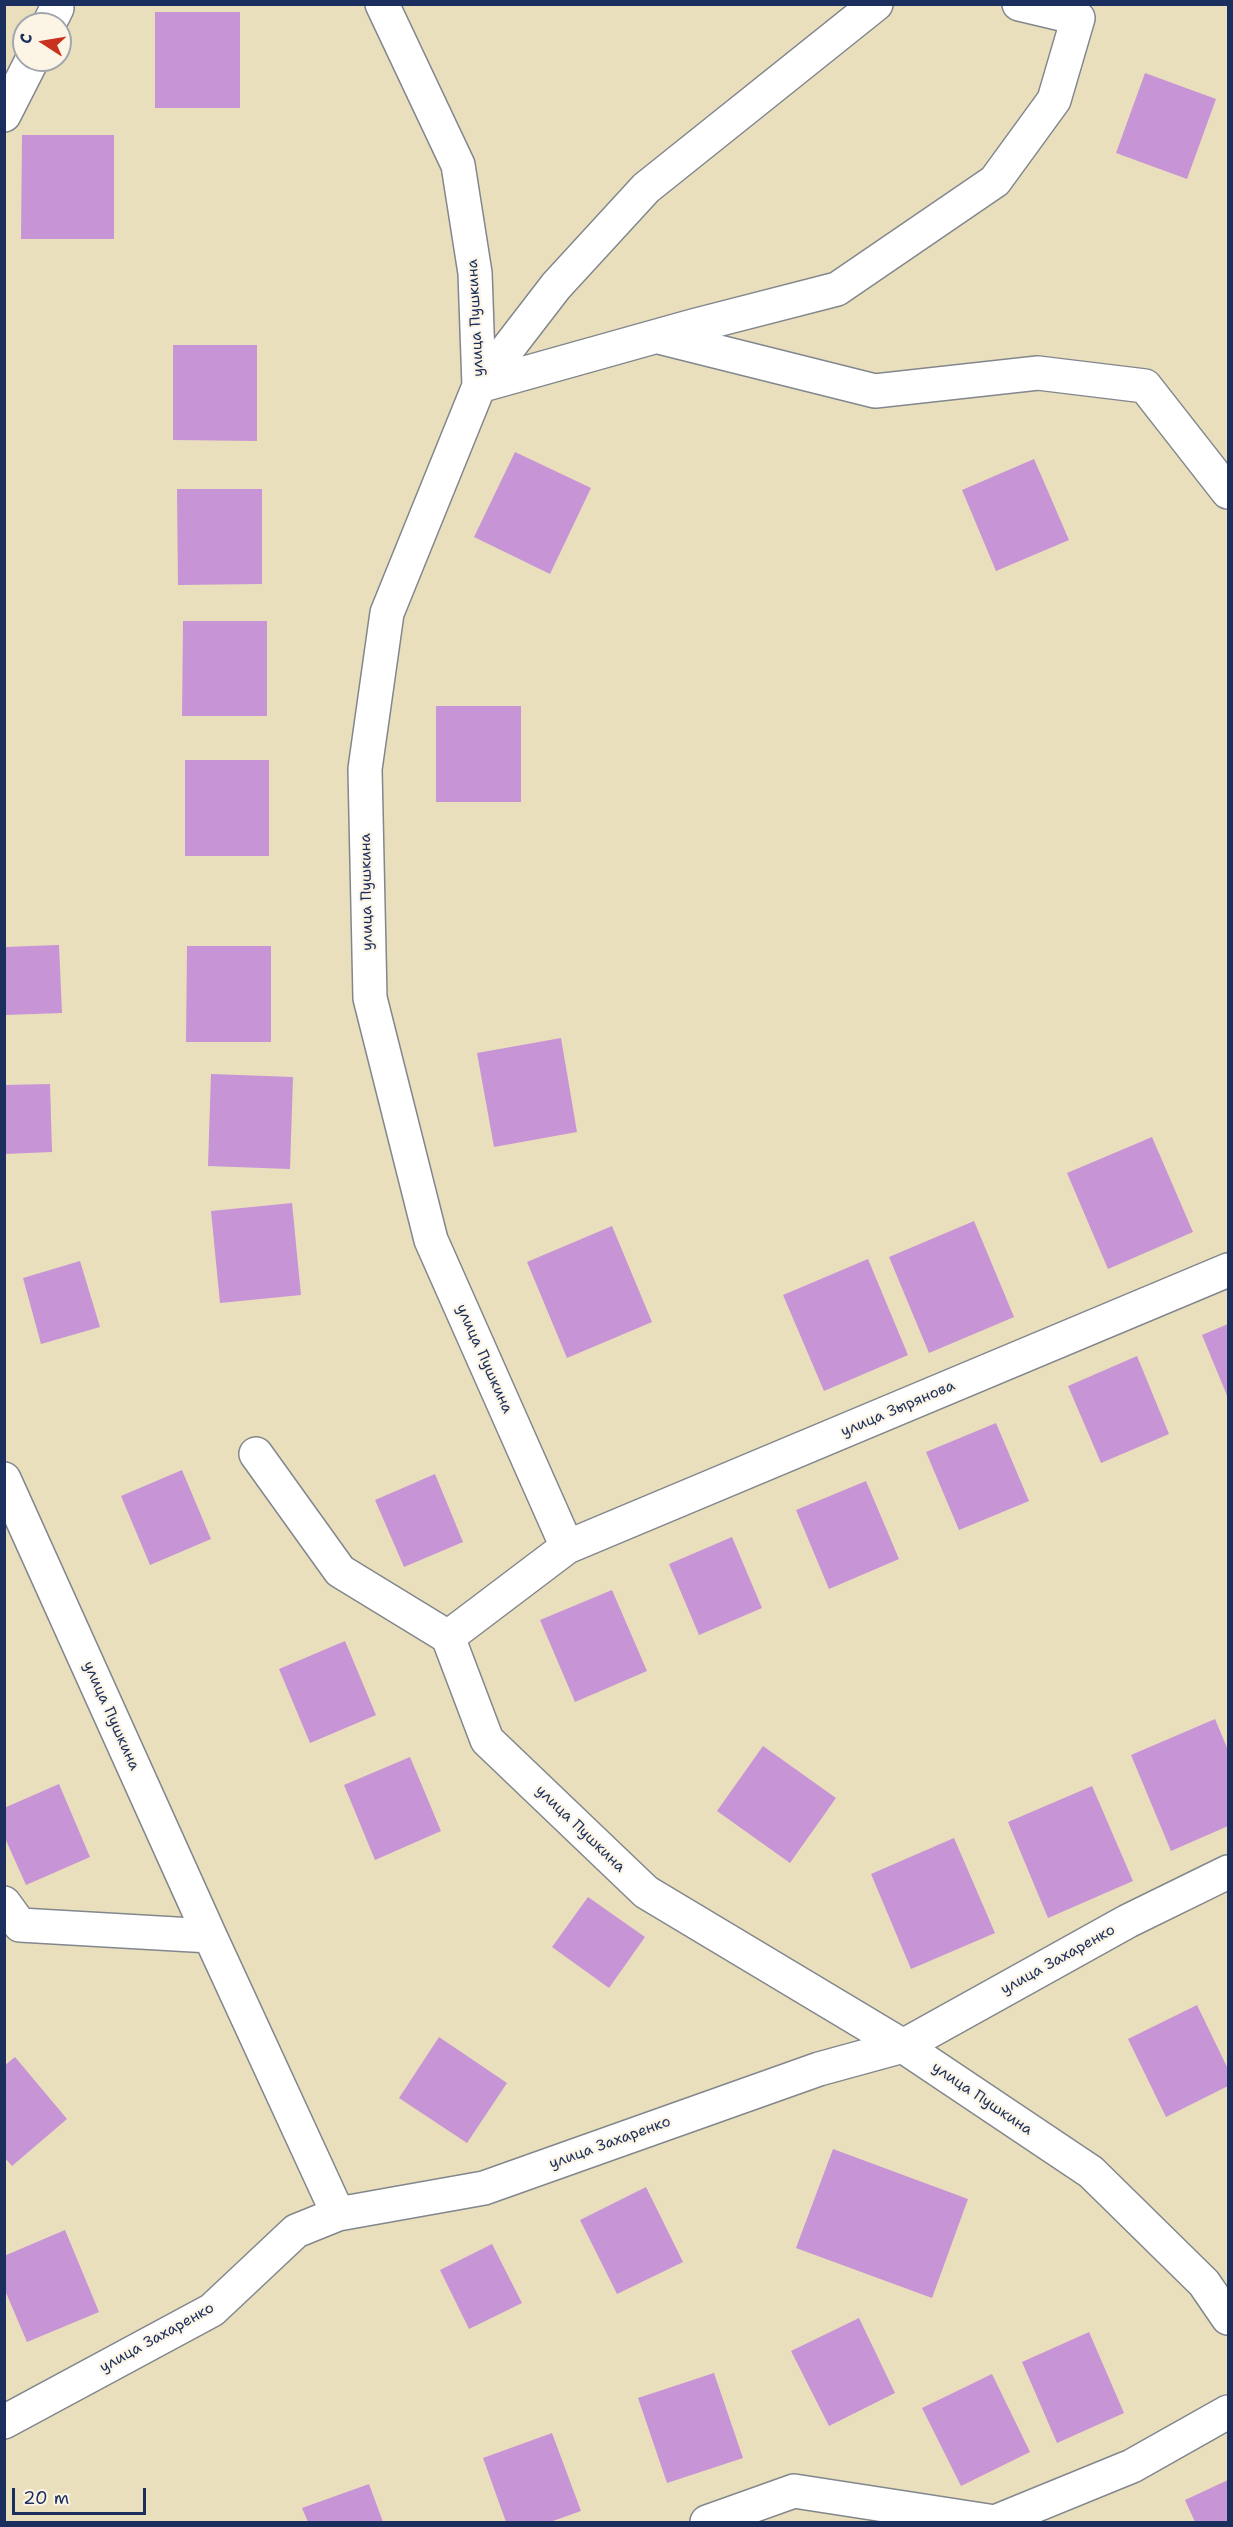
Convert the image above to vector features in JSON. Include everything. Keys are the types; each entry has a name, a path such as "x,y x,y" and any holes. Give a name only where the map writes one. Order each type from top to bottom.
{"street":[{"name":"улица Пушкина","path":"382,4 458,165 476,273 479,386 387,613 365,769 370,998 431,1240 567,1547"},
{"path":"479,386 556,286 646,188 876,4"},
{"path":"479,386 837,289 995,182 1054,100 1078,18 1019,4"},
{"path":"4,115 26,72"},
{"path":"657,337 875,391 1038,373 1145,386 1228,492"},
{"name":"улица Зырянова","path":"567,1547 1228,1270"},
{"path":"256,1454 340,1571 448,1637 567,1547"},
{"name":"улица Пушкина","path":"4,1479 338,2214"},
{"name":"улица Пушкина","path":"448,1637 487,1740 645,1892 903,2046 1091,2172 1204,2283 1228,2318"},
{"name":"улица Захаренко","path":"4,2422 212,2310 296,2231 338,2214 484,2188 819,2069 903,2046 1128,1921 1228,1872"},
{"path":"4,1903 20,1924 210,1936"},
{"path":"707,2523 794,2491 994,2522 1132,2466 1228,2412"}],"building":[{"path":"155,12 240,12 240,108 155,108"},
{"path":"1145,73 1216,99 1187,179 1116,153"},
{"path":"22,135 114,135 114,239 21,239"},
{"path":"173,345 257,345 257,441 173,440"},
{"path":"515,452 591,488 550,574 474,537"},
{"path":"1034,459 1069,540 996,571 962,490"},
{"path":"177,489 262,489 262,584 178,585"},
{"path":"183,621 267,621 267,716 182,716"},
{"path":"436,706 521,706 521,802 436,802"},
{"path":"185,760 269,760 269,856 185,856"},
{"path":"59,945 62,1013 4,1015 4,947"},
{"path":"187,946 271,946 271,1042 186,1042"},
{"path":"561,1038 577,1132 494,1147 477,1053"},
{"path":"211,1074 293,1077 290,1169 208,1166"},
{"path":"50,1084 52,1152 4,1154 4,1085"},
{"path":"1152,1137 1193,1232 1108,1269 1067,1173"},
{"path":"292,1203 301,1295 220,1303 211,1211"},
{"path":"974,1221 1014,1317 929,1353 889,1257"},
{"path":"612,1226 652,1322 567,1358 527,1262"},
{"path":"868,1259 908,1355 824,1391 783,1295"},
{"path":"80,1261 100,1327 41,1344 23,1278"},
{"path":"1228,1324 1228,1398 1202,1335"},
{"path":"1137,1356 1169,1434 1101,1463 1068,1386"},
{"path":"996,1423 1029,1501 959,1530 926,1452"},
{"path":"182,1470 211,1539 150,1565 121,1496"},
{"path":"435,1474 463,1542 404,1567 375,1500"},
{"path":"866,1481 899,1559 829,1589 796,1510"},
{"path":"732,1537 762,1608 699,1635 669,1564"},
{"path":"612,1590 647,1671 575,1702 540,1620"},
{"path":"345,1641 376,1715 310,1743 279,1669"},
{"path":"1215,1719 1228,1750 1228,1826 1171,1851 1131,1755"},
{"path":"763,1746 836,1798 790,1863 717,1811"},
{"path":"410,1757 441,1831 375,1860 344,1785"},
{"path":"59,1784 90,1857 26,1885 4,1836 4,1808"},
{"path":"1092,1786 1133,1881 1048,1918 1008,1822"},
{"path":"954,1838 995,1933 911,1969 871,1874"},
{"path":"588,1897 645,1937 609,1988 552,1947"},
{"path":"1197,2005 1228,2069 1228,2086 1166,2117 1128,2039"},
{"path":"439,2037 507,2083 467,2143 399,2098"},
{"path":"15,2057 67,2119 12,2166 4,2157 4,2066"},
{"path":"833,2149 968,2199 932,2298 796,2248"},
{"path":"646,2187 683,2262 617,2294 580,2220"},
{"path":"65,2230 99,2312 27,2342 4,2288 4,2256"},
{"path":"492,2244 522,2303 469,2329 440,2270"},
{"path":"859,2318 895,2393 829,2426 791,2351"},
{"path":"1089,2332 1124,2413 1057,2443 1022,2362"},
{"path":"714,2373 743,2458 667,2483 638,2398"},
{"path":"992,2374 1030,2452 961,2486 922,2408"},
{"path":"552,2433 581,2511 550,2522 506,2522 483,2458"},
{"path":"1228,2480 1228,2522 1195,2522 1185,2500"},
{"path":"369,2484 383,2522 308,2522 302,2508"}]}
